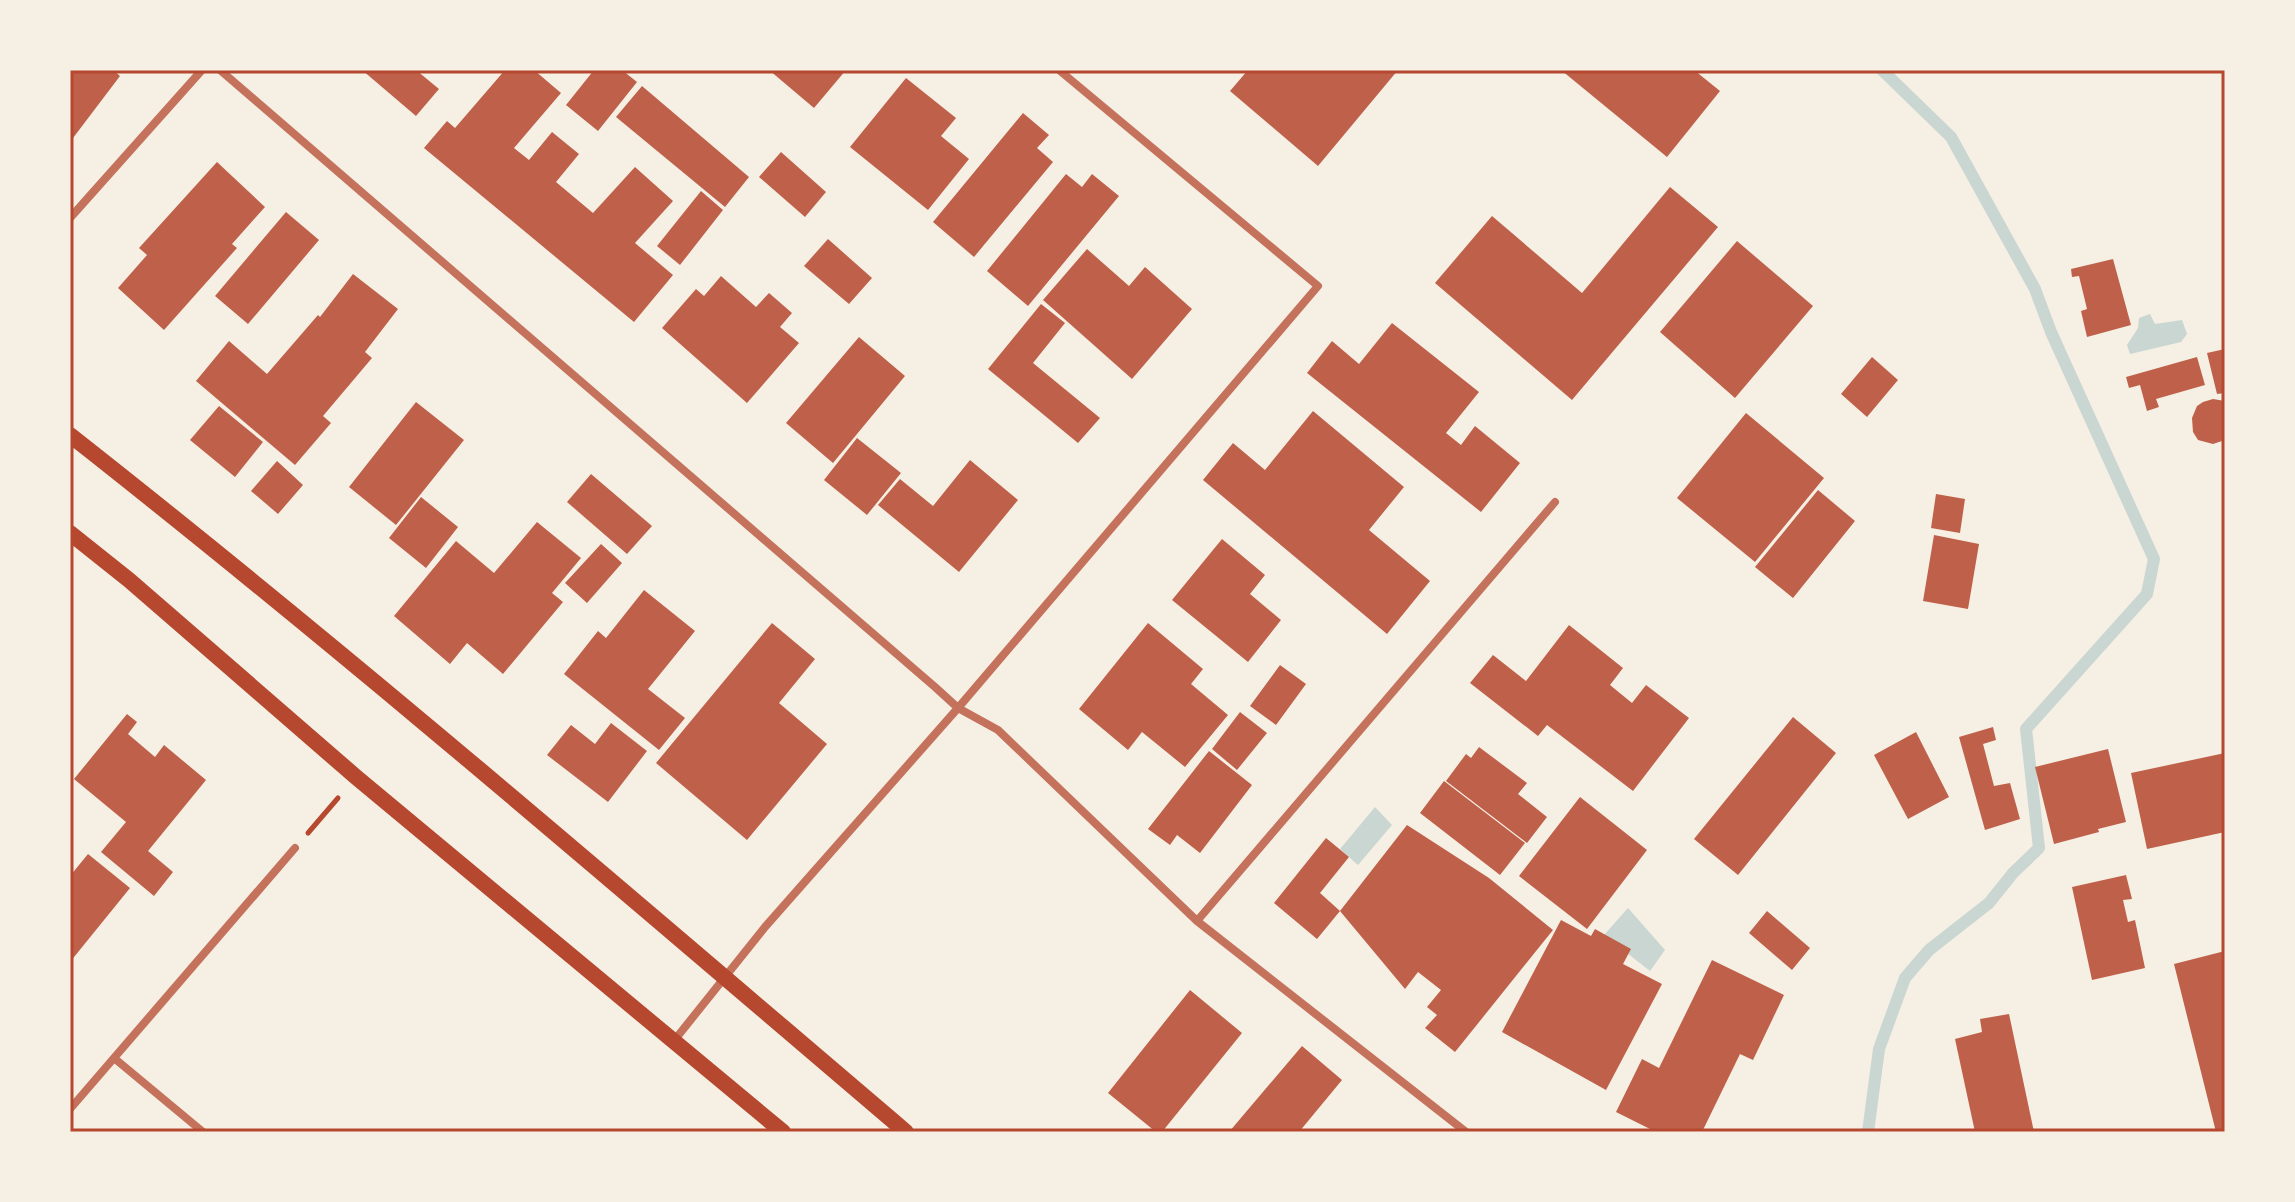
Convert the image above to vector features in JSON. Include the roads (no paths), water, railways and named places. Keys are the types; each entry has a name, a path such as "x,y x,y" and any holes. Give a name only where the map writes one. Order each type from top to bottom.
{"main road":[{"path":"70,435 351,662 906,1132"},
{"path":"70,533 129,580 356,777 783,1132"}],"street":[{"path":"70,218 202,70"},
{"path":"220,70 958,708 998,730 1197,921 1466,1132"},
{"path":"673,1042 775,915 958,708 1318,286 1059,70"},
{"path":"1197,921 1555,502"},
{"path":"70,1109 295,848"},
{"path":"114,1058 203,1132"}],"waterway":[{"path":"1868,1132 1879,1049 1905,978 1929,950 1989,903 2013,873 2039,848 2026,729 2147,594 2154,559 2051,332 2035,289 1951,137 1882,70"}]}
